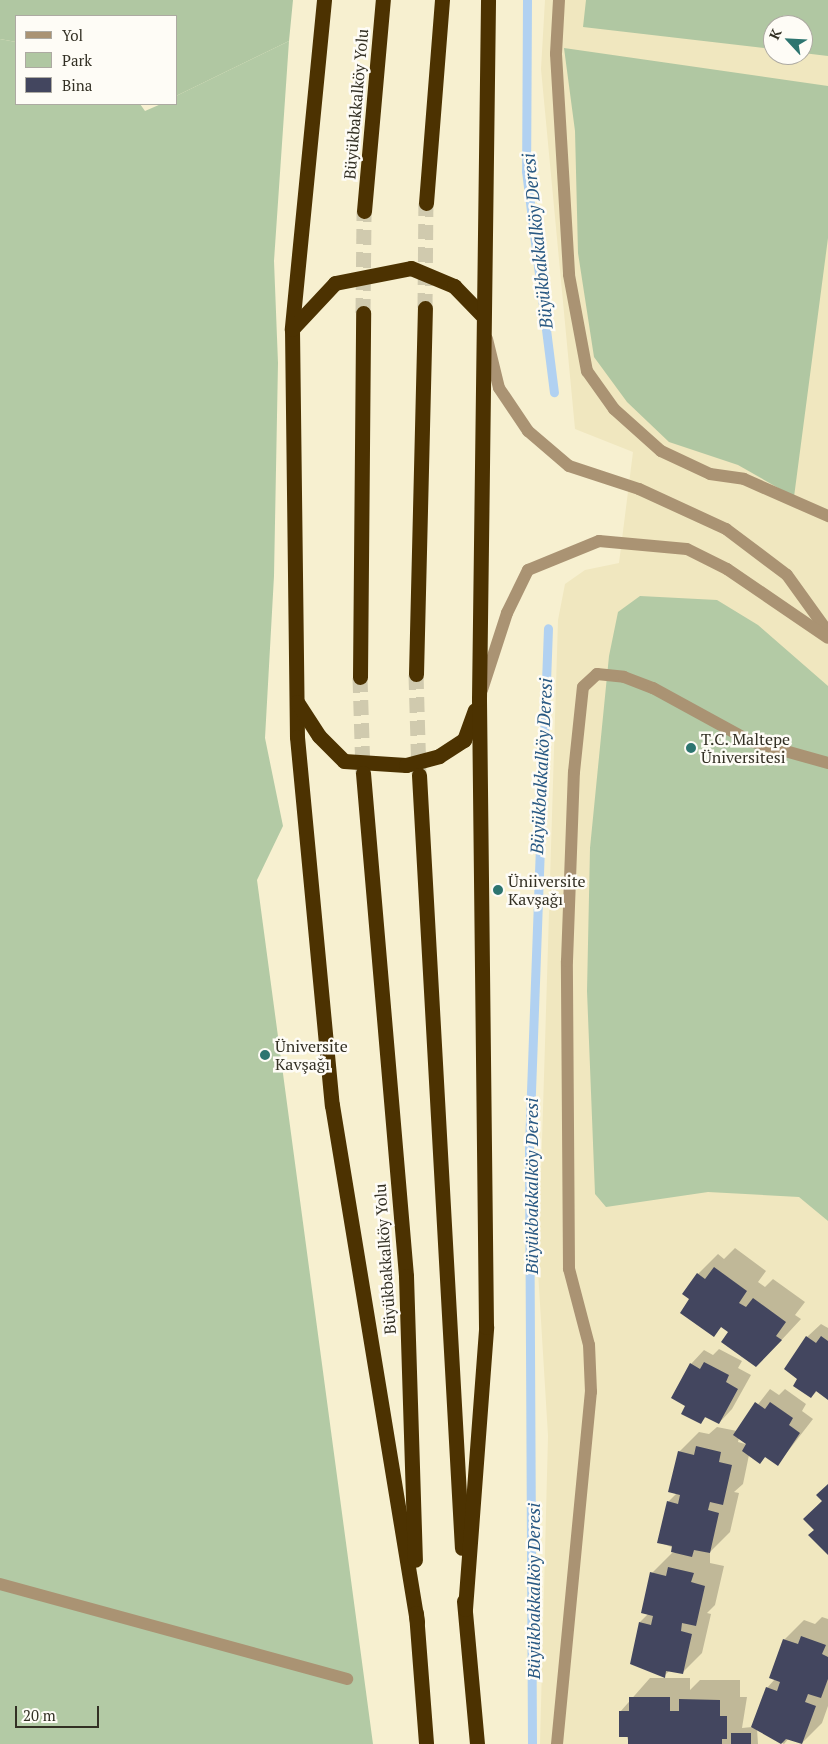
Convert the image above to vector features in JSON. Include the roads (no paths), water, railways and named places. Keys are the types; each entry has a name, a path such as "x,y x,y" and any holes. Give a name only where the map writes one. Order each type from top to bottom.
{"highway":[{"path":"324,0 292,328 297,702 332,1105 417,1622"},
{"name":"Büyükbakkalköy Yolu","path":"364,211 384,0"},
{"path":"426,203 442,0"},
{"path":"465,1610 486,1327 478,699 481,314 488,0"},
{"path":"292,328 335,283 410,268 454,286 481,314"},
{"path":"416,674 425,308"},
{"path":"360,677 363,313"},
{"path":"297,702 319,736 344,760 406,765 439,756 464,740 478,699"},
{"name":"Büyükbakkalköy Yolu","path":"363,773 406,1276 417,1622 426,1744"},
{"path":"419,775 465,1610 477,1744"}],"street":[{"path":"558,0 556,54 569,275 587,371 614,409 661,451 710,474 744,479 828,516"},
{"path":"481,314 499,388 528,431 569,466 681,506 764,553 787,575 828,632"},
{"path":"478,699 508,613 528,570 600,541 687,550 727,569 828,638"},
{"path":"558,1744 591,1392 589,1345 568,1270 567,961 574,772 582,687 597,674 624,677 653,688 750,741 828,763"},
{"path":"0,1584 347,1679"}],"waterway":[{"name":"Büyükbakkalköy Deresi","path":"527,0 526,171 554,392"},
{"name":"Büyükbakkalköy Deresi","path":"532,1744 529,1146 548,628"}],"tunnel":[{"path":"425,308 426,203"},
{"path":"363,313 364,211"},
{"path":"416,674 419,774"},
{"path":"360,677 363,773"}],"place":[{"name":"T.C. Maltepe Üniversitesi","path":"691,748"},
{"name":"Üniiversite Kavşağı","path":"498,890"},
{"name":"Üniversite Kavşağı","path":"265,1055"}]}
